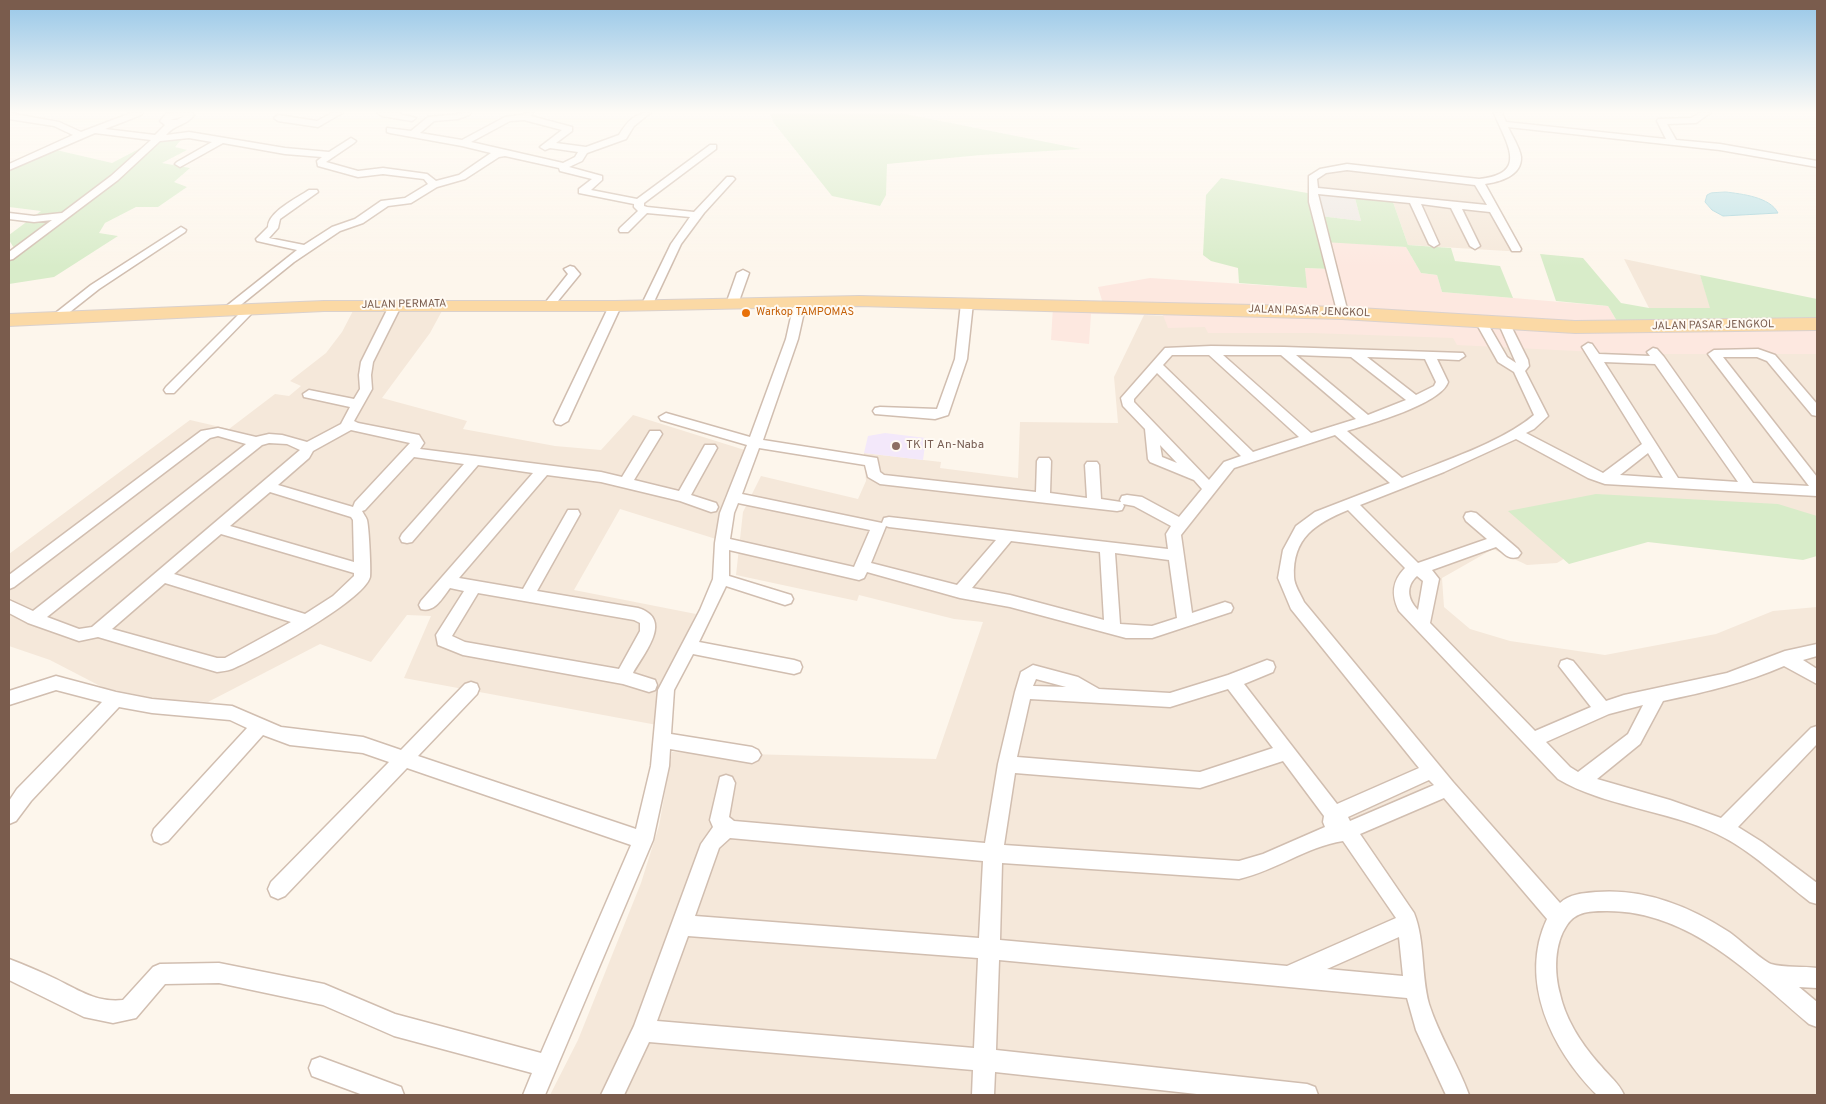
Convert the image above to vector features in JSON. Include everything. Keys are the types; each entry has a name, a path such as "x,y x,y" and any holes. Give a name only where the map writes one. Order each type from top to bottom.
{"main road":[{"name":"JALAN PASAR JENGKOL","path":"800,303 859,301 1342,313 1584,327 1817,324"},
{"name":"JALAN PERMATA","path":"9,320 250,309 800,303"}],"street":[{"path":"9,257 131,165"},
{"path":"324,165 358,174 383,171 427,177 434,185"},
{"path":"228,310 338,228 362,220 385,203 410,200 434,185 462,177 480,165"},
{"path":"557,165 567,165"},
{"path":"624,230 642,206 692,165"},
{"path":"1342,313 1314,202 1312,178 1316,174 1338,168 1355,168 1479,182 1503,176 1510,172 1515,165"},
{"path":"564,166 563,169 566,171 599,178 583,191 585,192 642,206 697,215"},
{"path":"647,306 676,244 697,215 730,180"},
{"path":"1479,182 1516,249"},
{"path":"1313,190 1494,209"},
{"path":"306,250 261,239 273,228 273,221 276,217 313,192"},
{"path":"1414,201 1434,244"},
{"path":"1455,205 1475,246"},
{"path":"9,216 34,219 64,216"},
{"path":"56,318 95,287 181,230"},
{"path":"549,305 574,274 570,269"},
{"path":"732,304 743,273"},
{"path":"534,1095 643,840 660,766 666,690 708,610 721,579 722,543 727,513 780,376 800,303"},
{"path":"880,411 935,415 943,412 961,360 967,303"},
{"path":"350,425 348,419 366,389 365,375 367,362 395,306"},
{"path":"561,421 615,306"},
{"path":"170,390 250,309"},
{"path":"1481,321 1502,358 1520,370 1541,416 1538,420 1515,434 1400,484 1320,516 1301,530 1290,550 1286,578 1296,605 1447,788 1560,918"},
{"path":"1504,322 1522,360 1523,366 1520,370"},
{"path":"1211,350 1309,439"},
{"path":"1205,484 1128,403 1127,398 1169,351 1284,351 1459,356"},
{"path":"1284,351 1366,420"},
{"path":"1354,353 1415,401"},
{"path":"1674,483 1591,353 1656,356 1749,487"},
{"path":"1817,412 1771,358 1765,355 1750,353 1714,354 1817,486"},
{"path":"1185,621 1173,534 1205,484 1229,465 1400,409 1440,388 1442,382 1429,355"},
{"path":"1156,365 1251,458"},
{"path":"309,394 357,404"},
{"path":"666,417 755,443 872,461 873,474 880,479 1094,503 1137,501 1180,525"},
{"path":"9,606 34,619 86,636 98,631 160,576 304,455 307,448 350,425 414,438 416,443 411,452 360,506"},
{"path":"1152,428 1155,459 1205,484"},
{"path":"1337,430 1400,484"},
{"path":"9,583 206,434 218,432 257,442"},
{"path":"626,482 655,434"},
{"path":"1515,434 1604,479 1817,491"},
{"path":"34,619 257,442 271,437 302,444 307,448"},
{"path":"1604,479 1650,445"},
{"path":"683,497 710,448"},
{"path":"411,452 626,482 683,497 711,507"},
{"path":"407,538 474,461"},
{"path":"1043,498 1044,461"},
{"path":"1092,465 1094,503"},
{"path":"427,605 542,471"},
{"path":"98,631 217,665 227,664 330,608 358,584 363,570 360,520 356,513 267,486"},
{"path":"722,543 859,574 879,526 733,498"},
{"path":"1349,503 1416,569 1431,580 1422,625"},
{"path":"527,595 574,514"},
{"path":"1471,517 1513,553"},
{"path":"890,522 1176,555"},
{"path":"218,528 363,570"},
{"path":"960,592 1007,536"},
{"path":"1498,541 1408,573 1401,586 1402,598 1406,607 1564,773 1579,782 1670,808 1724,828 1755,848 1817,895"},
{"path":"1107,547 1112,628"},
{"path":"872,568 960,592 1010,601 1126,632 1152,632 1225,608"},
{"path":"160,576 306,621"},
{"path":"721,579 785,599"},
{"path":"447,582 638,614 647,619 649,623 648,631 623,678"},
{"path":"474,587 444,635 444,640 447,642 463,648 623,678 649,685"},
{"path":"688,646 794,667"},
{"path":"1533,740 1603,709 1624,702 1727,680 1750,673 1784,658 1817,650"},
{"path":"1784,658 1817,677"},
{"path":"1568,666 1603,709"},
{"path":"983,1095 993,853 1007,764 1023,692 1170,700 1232,681 1267,667"},
{"path":"1232,681 1334,814 1338,832 1397,902 1408,923 1415,988 1424,1019 1437,1054 1458,1095"},
{"path":"9,698 56,683 116,699 176,710 232,713 290,737 362,745 643,840"},
{"path":"278,889 471,689"},
{"path":"1579,782 1634,739 1657,696"},
{"path":"9,815 24,795 116,699"},
{"path":"161,835 260,726"},
{"path":"1724,828 1817,733"},
{"path":"663,740 752,755"},
{"path":"1007,764 1200,780 1286,752"},
{"path":"1334,814 1434,770"},
{"path":"726,783 719,820 730,828"},
{"path":"612,1095 643,1031 711,844 716,835 722,830 730,828 993,853 1239,870 1255,868 1447,788"},
{"path":"1613,1095 1581,1061 1564,1032 1552,1004 1547,977 1550,934 1560,918 1571,907 1593,902 1624,901 1655,906 1686,918 1714,932 1817,1016"},
{"path":"1287,976 1408,923"},
{"path":"681,925 990,949 1415,988"},
{"path":"9,970 47,986 84,1006 113,1012 128,1010 160,974 219,973 324,995 394,1025 546,1066"},
{"path":"1765,974 1817,978"},
{"path":"643,1031 985,1060 1307,1095"},
{"path":"320,1068 393,1095"}],"shaded area":[{"path":"1348,170 1484,186 1523,252 1408,245 1393,202 1319,195 1317,182 1321,176 1331,172"},
{"path":"1319,195 1355,198 1361,221 1320,216"},
{"path":"1324,241 1406,247 1421,273 1437,275 1442,292 1608,306 1621,328 1817,324 1817,354 1636,354 1457,345 1453,338 1312,333 1208,333 1205,327 1168,328 1163,315 1091,314 1089,344 1051,340 1053,306 1103,304 1098,287 1150,278 1306,288 1305,268 1330,269"},
{"path":"1624,259 1700,275 1711,308 1649,308"},
{"path":"354,309 443,309 430,333 382,398 467,421 463,429 555,446 601,450 633,415 751,452 725,496 716,539 620,509 574,590 696,614 671,667 657,725 404,678 431,616 407,615 371,662 320,644 208,702 158,699 104,688 50,660 9,646 9,554 190,420 229,429 275,394 289,396 301,386 290,381 326,353 342,332"},
{"path":"1144,315 1543,332 1817,337 1817,536 1620,525 1557,563 1527,565 1493,549 1442,578 1444,607 1470,629 1510,641 1605,655 1716,634 1773,611 1817,607 1817,1095 550,1095 578,1040 641,883 659,826 672,752 936,759 983,622 954,619 859,595 857,601 736,575 743,512 761,476 858,499 866,481 864,453 941,462 940,468 1018,478 1020,422 1118,423 1114,377"},
{"name":"TK IT An-Naba","path":"885,433 926,438 923,460 864,453 868,436"}],"green space":[{"path":"17,165 171,165 190,168 174,182 187,187 158,207 136,207 105,223 99,233 118,236 54,277 9,284 9,253 14,248 9,240 9,235 41,211 9,207 9,168"},
{"path":"807,165 887,165 886,195 880,206 832,196"},
{"path":"1221,178 1319,195 1320,216 1361,221 1355,198 1393,202 1408,245 1451,248 1455,261 1500,266 1513,298 1442,292 1437,275 1421,273 1406,247 1324,242 1331,269 1305,268 1307,288 1239,283 1238,268 1211,261 1203,255 1206,195"},
{"path":"1540,254 1583,258 1621,303 1649,308 1710,308 1700,275 1817,299 1817,324 1621,328 1608,306 1556,301"},
{"path":"1596,494 1778,504 1817,516 1817,556 1803,560 1648,542 1569,564 1508,511"}],"water":[{"path":"1726,192 1747,195 1762,200 1769,203 1778,213 1723,216 1712,210 1705,202 1707,195 1711,193"}],"place":[{"name":"Warkop TAMPOMAS","path":"746,313"},
{"name":"TK IT An-Naba","path":"896,446"}]}
